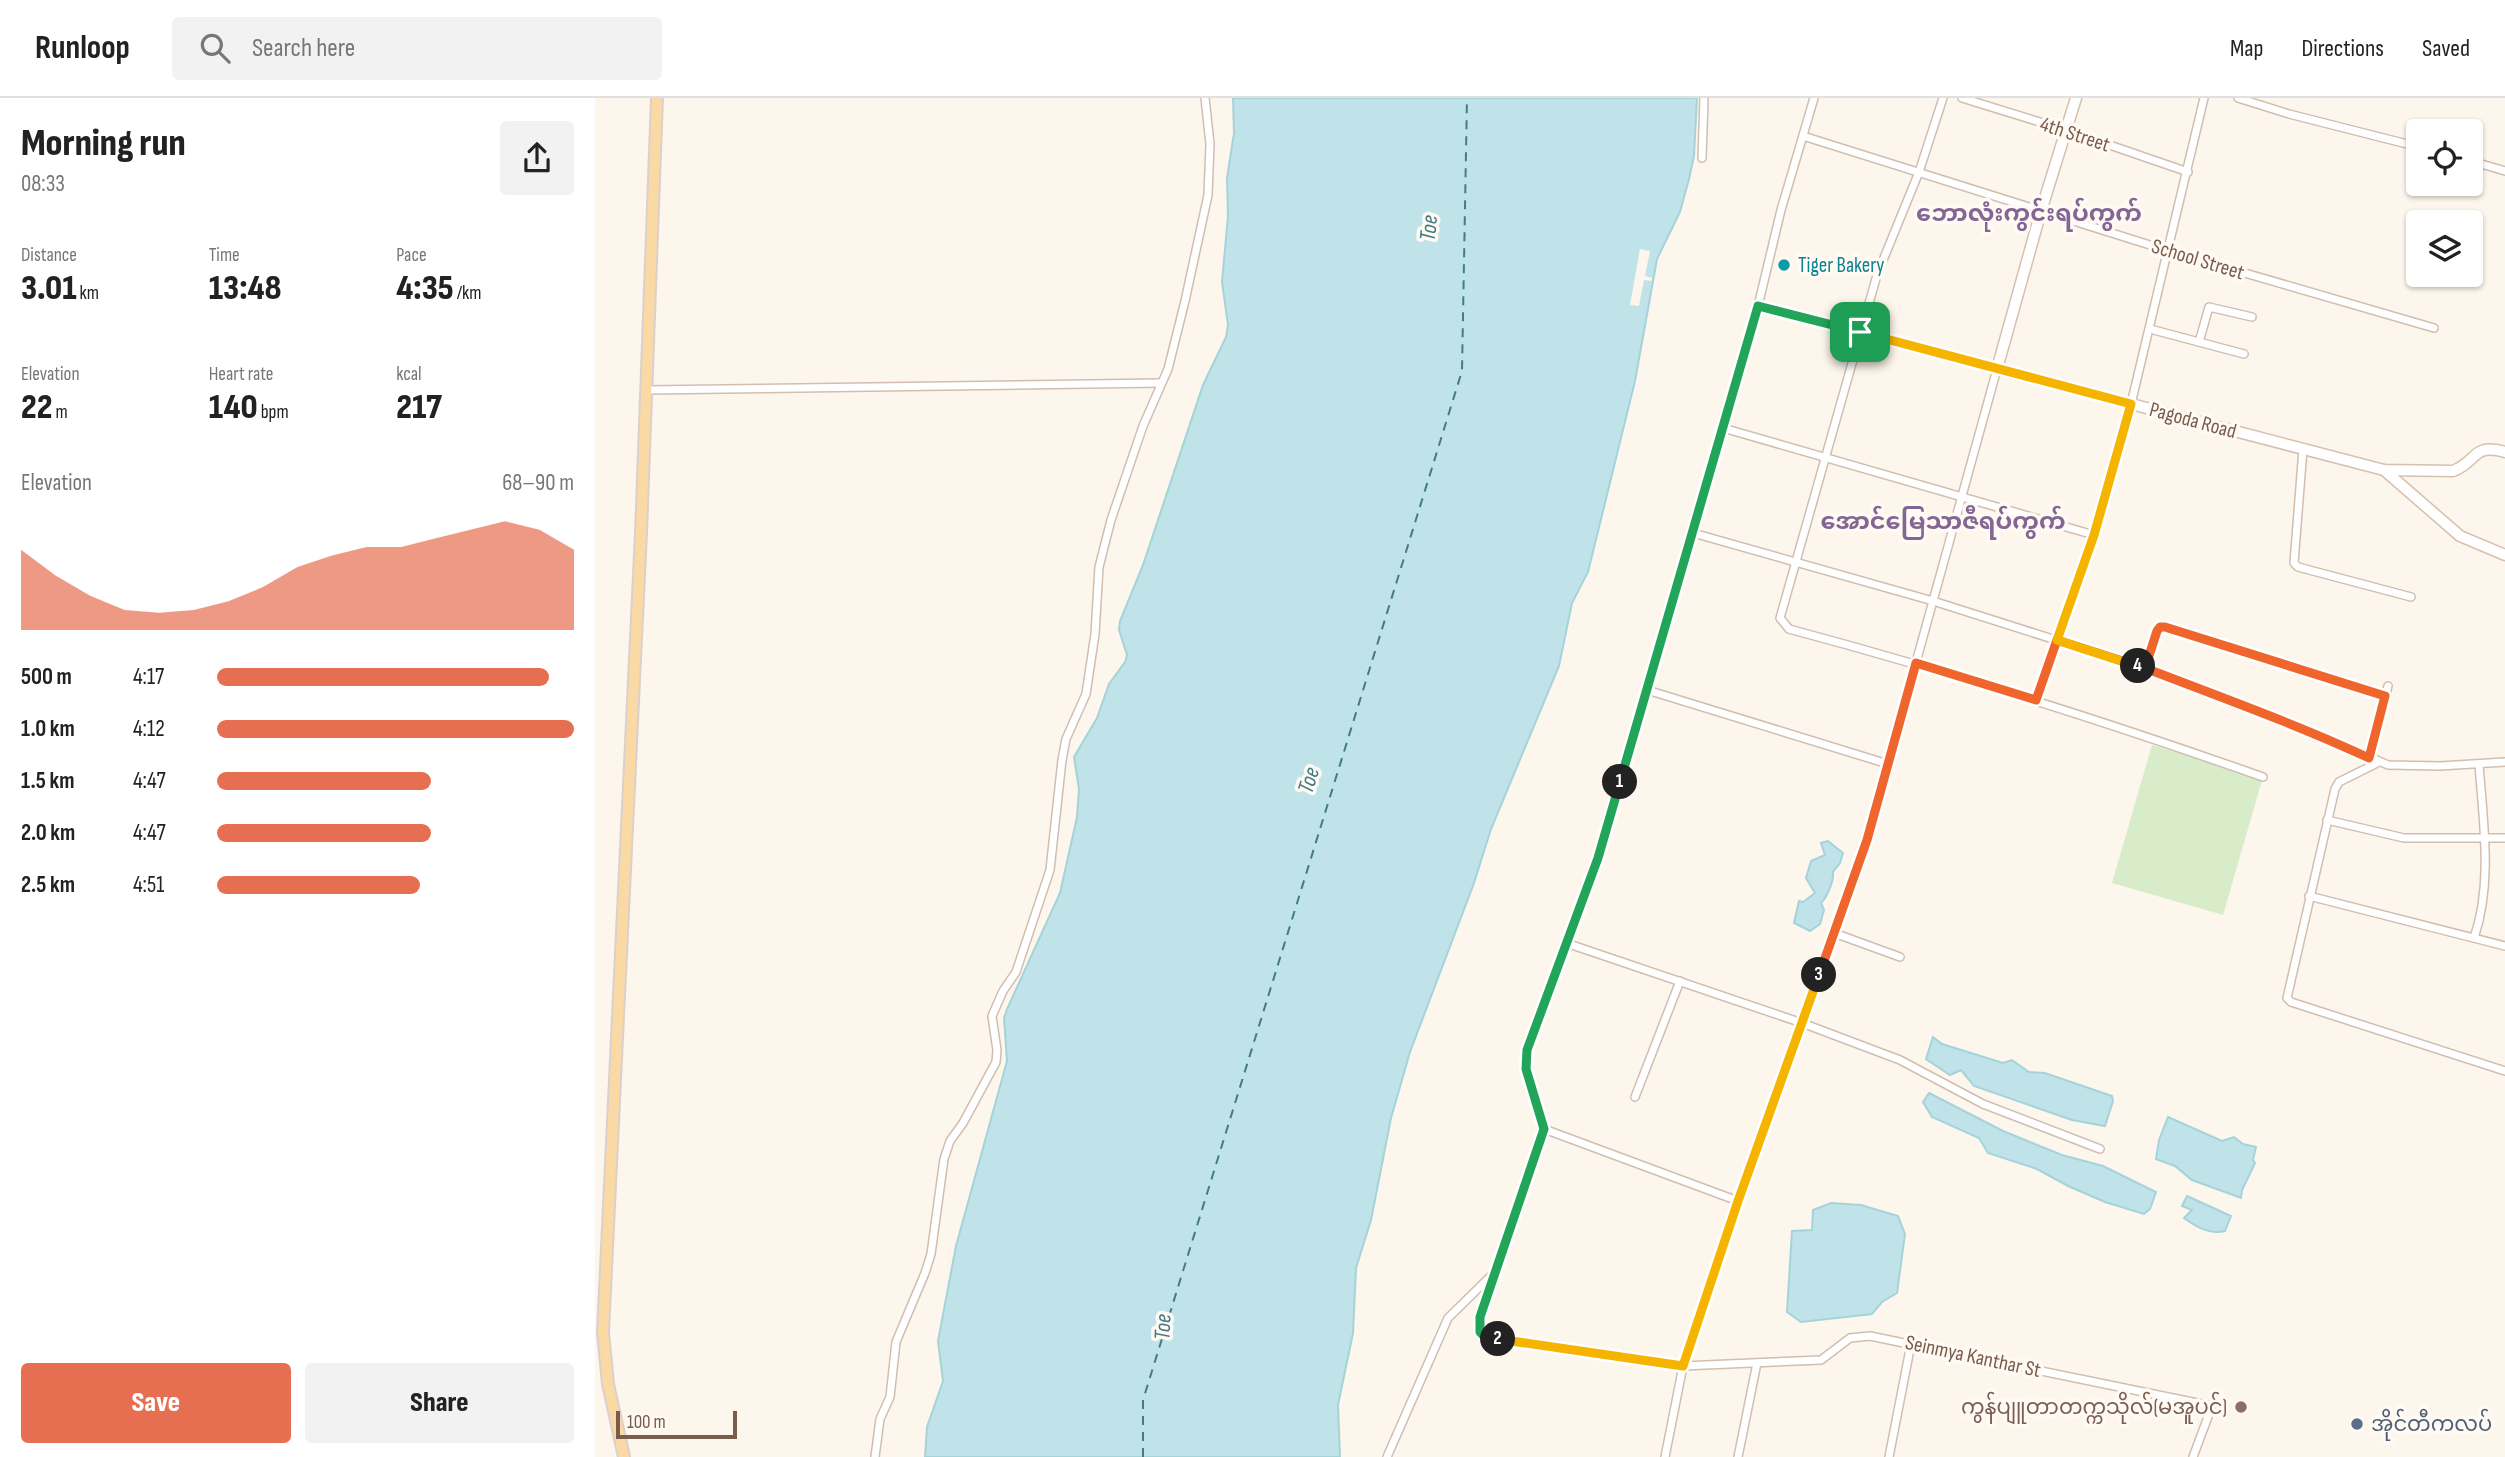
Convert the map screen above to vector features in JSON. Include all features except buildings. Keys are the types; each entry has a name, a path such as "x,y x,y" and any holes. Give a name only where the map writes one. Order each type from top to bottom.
{"main road":[{"path":"624,1457 608,1384 603,1332 657,98"},
{"path":"1997,369 2076,98"},
{"name":"Pagoda Road","path":"1997,369 2384,470 2453,471 2463,467 2483,449 2505,452"},
{"name":"Pagoda Road","path":"2384,470 2460,536 2505,555"}],"street":[{"path":"875,1457 880,1419 893,1385 896,1342 931,1254 944,1159 950,1141 963,1124 996,1062 992,1016 1003,990 1016,972 1050,870 1064,749 1086,694 1088,682 1095,634 1099,567 1111,520 1143,426 1168,369 1208,195 1210,144 1205,98"},
{"path":"1703,158 1704,98"},
{"path":"1387,1457 1448,1318 1497,1270 1544,1129 1526,1069 1527,1050 1598,858 1758,306 1781,210 1814,98"},
{"path":"1943,98 1919,172 1877,275 1794,560 1780,618 1783,625 1789,629 1916,663 2036,700 2263,777"},
{"name":"4th Street","path":"1962,98 2187,172"},
{"path":"2036,700 2094,535 2131,404 2204,98"},
{"path":"2238,98 2406,144"},
{"name":"School Street","path":"1803,136 2169,251 2434,328"},
{"path":"2483,165 2505,171"},
{"name":"Pagoda Road","path":"1758,306 1997,369"},
{"path":"2199,342 2209,307 2252,317"},
{"path":"2150,329 2244,354"},
{"path":"1665,1457 1683,1366 1738,1201 1867,840 1997,369"},
{"path":"646,390 1161,383"},
{"path":"1723,428 2094,535"},
{"path":"2303,449 2294,563 2298,567 2411,597"},
{"path":"1693,533 1933,601 2145,668 2322,736 2388,765 2440,766 2505,762"},
{"path":"2145,668 2157,631 2160,627 2165,627 2385,696"},
{"path":"2369,758 2388,686"},
{"path":"1647,690 1888,764"},
{"path":"2379,762 2339,782 2335,789 2287,991 2288,1000 2505,1071"},
{"path":"2474,938 2484,889 2479,764"},
{"path":"2327,820 2404,838 2505,838"},
{"path":"2309,896 2505,946"},
{"path":"1834,933 1900,957"},
{"path":"1566,943 1802,1023 1899,1060 1983,1104 2100,1149"},
{"path":"1635,1097 1679,981"},
{"path":"1544,1129 1738,1201"},
{"name":"Seinmya Kanthar St","path":"1497,1270 1480,1317 1480,1332 1492,1338 1683,1366 1821,1360 1850,1338 1870,1336 2212,1406 2193,1457"},
{"path":"1889,1457 1911,1344"},
{"path":"1738,1457 1757,1363"}],"green space":[{"path":"2152,745 2263,777 2223,915 2112,883"}],"water":[{"name":"Toe","path":"1233,98 1697,98 1694,156 1680,212 1657,259 1635,381 1588,572 1572,603 1559,666 1491,829 1474,883 1410,1052 1391,1118 1371,1220 1356,1268 1353,1333 1338,1405 1340,1457 925,1457 927,1427 943,1381 938,1341 956,1246 1007,1061 1004,1018 1060,893 1077,817 1079,789 1074,757 1097,718 1109,684 1125,662 1127,655 1119,630 1120,621 1143,565 1203,385 1226,337 1228,325 1222,282 1228,216 1227,178 1234,133"},
{"path":"1828,841 1843,853 1833,872 1830,889 1821,903 1824,910 1820,924 1810,931 1794,923 1799,901 1803,902 1815,893 1806,878 1811,861 1825,855 1821,843"},
{"path":"1933,1037 1942,1044 2003,1063 2012,1060 2029,1072 2045,1073 2112,1096 2113,1101 2105,1126 2072,1120 1974,1086 1961,1070 1950,1075 1926,1059"},
{"path":"1929,1093 2003,1131 2062,1155 2103,1166 2156,1192 2150,1209 2144,1214 2105,1202 2037,1169 1988,1153 1979,1138 1932,1117 1923,1102"},
{"path":"2168,1117 2222,1141 2234,1137 2243,1144 2256,1147 2253,1160 2255,1163 2241,1198 2192,1180 2175,1166 2156,1159 2159,1140"},
{"path":"2187,1196 2231,1216 2225,1231 2204,1229 2184,1218 2192,1210 2182,1206"},
{"path":"1831,1203 1861,1205 1898,1216 1905,1234 1897,1293 1882,1302 1872,1314 1801,1322 1787,1312 1792,1231 1812,1230 1813,1210"}],"pier":[{"path":"1640,249 1650,251 1645,276 1652,278 1652,281 1644,280 1639,306 1630,305"}],"ferry route":[{"path":"1143,1457 1143,1400 1462,371 1467,98"}],"place":[{"name":"Tiger Bakery","path":"1784,265"},
{"name":"ကွန်ပျူတာတက္ကသိုလ်(မအူပင်)","path":"2241,1407"},
{"name":"အိုင်တီကလပ်","path":"2357,1424"}],"district":[{"name":"ဘောလုံးကွင်းရပ်ကွက်","path":"2029,213"},
{"name":"အောင်မြေသာဇီရပ်ကွက်","path":"1943,521"}],"route":[{"path":"1860,332 1758,306 1598,858 1527,1050 1526,1069 1544,1129 1480,1317 1478,1326 1484,1336 1683,1366 1738,1201 1867,840 1916,663 2036,700 2057,640 2141,667 2145,668 2322,736 2369,758 2385,696 2165,627 2160,627 2157,631 2145,668 2057,640 2094,535 2131,404 1860,332"}]}
